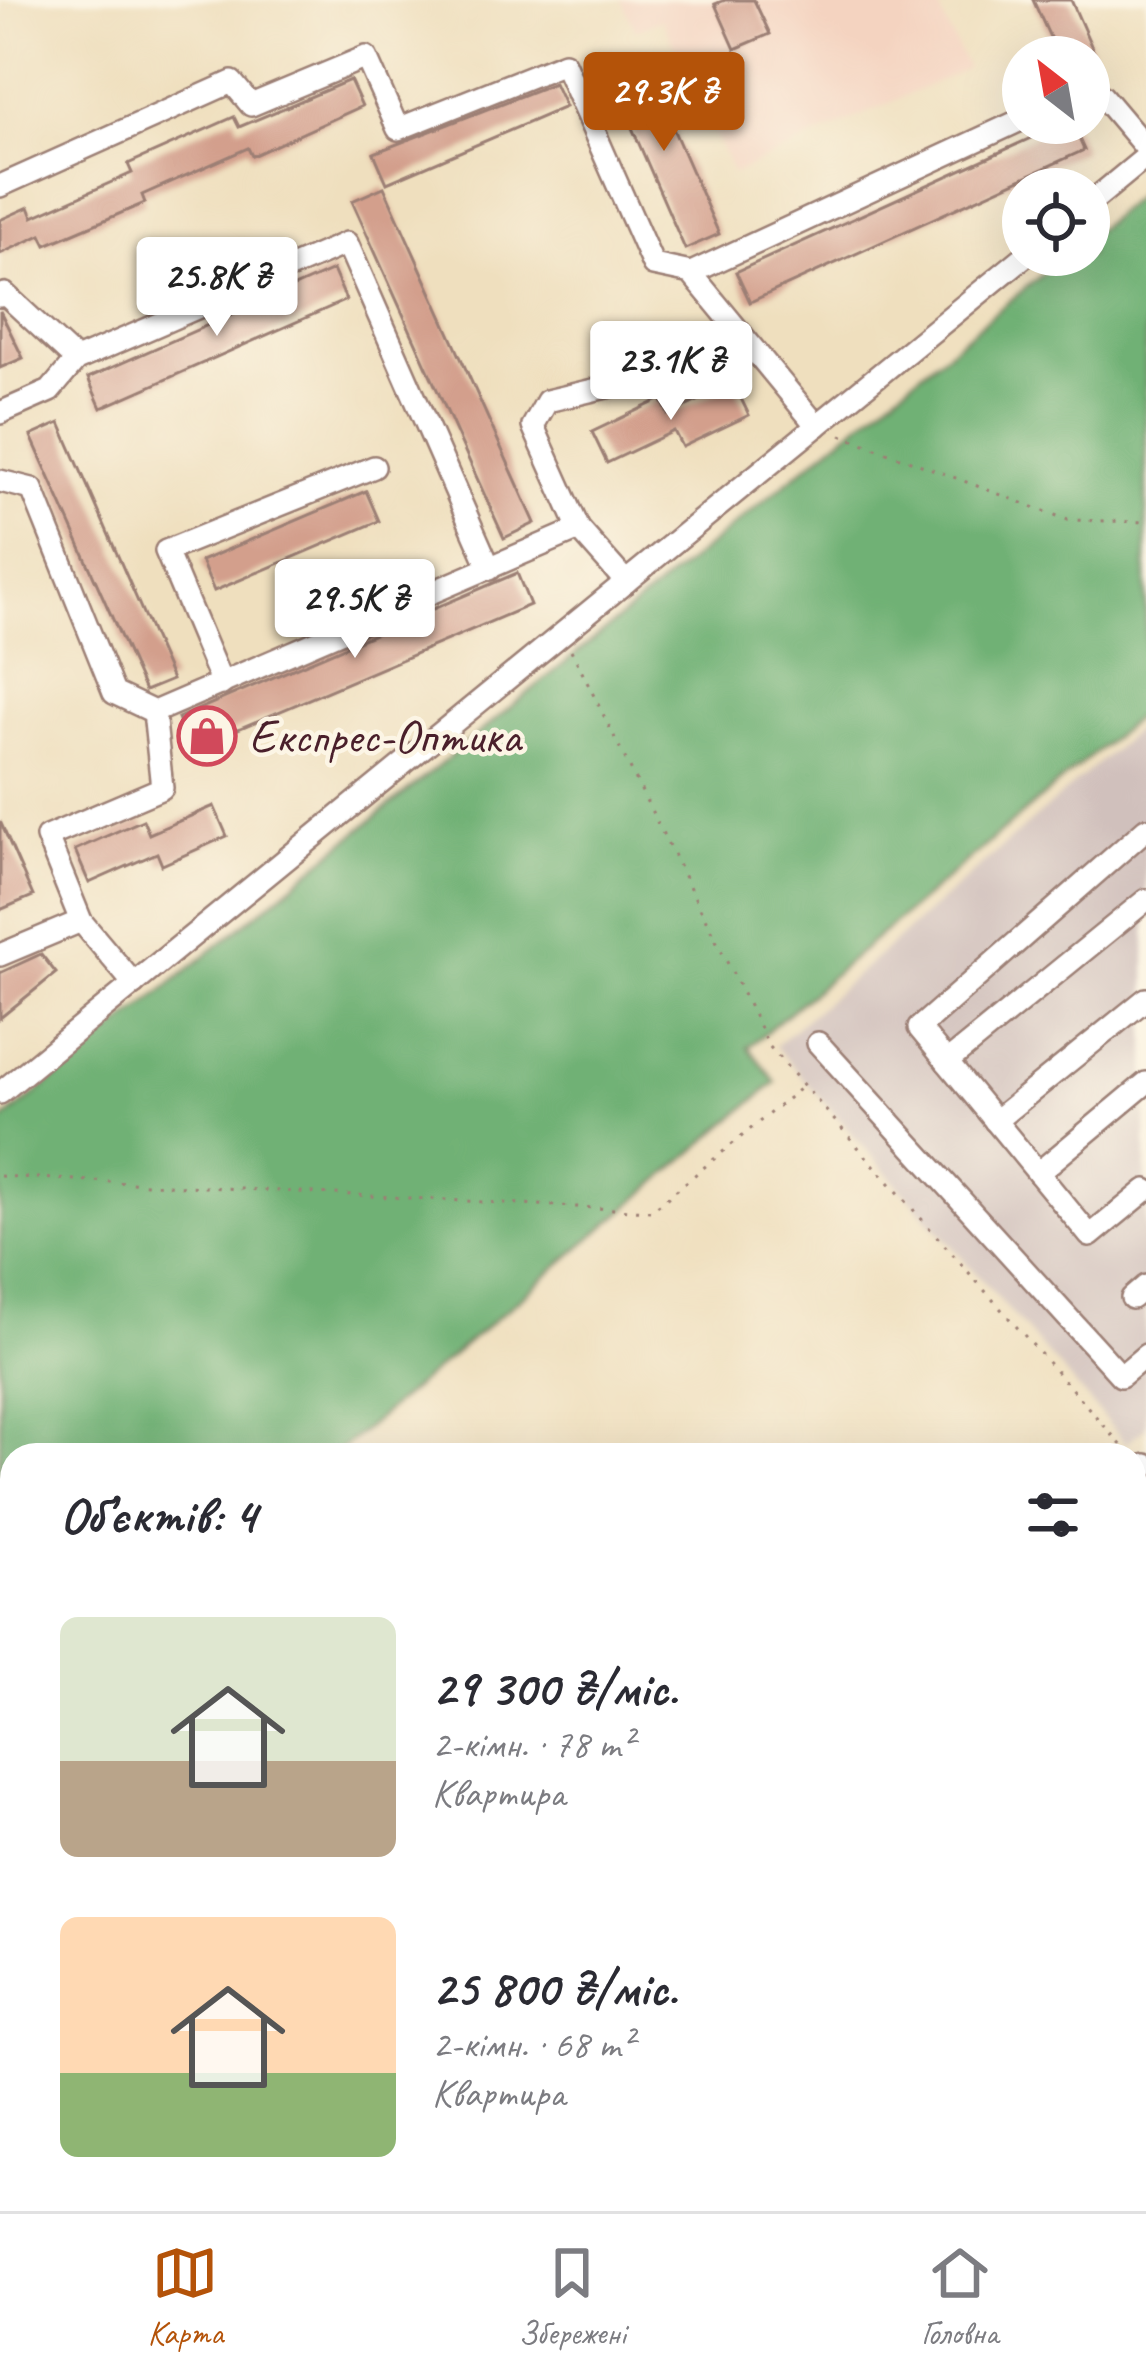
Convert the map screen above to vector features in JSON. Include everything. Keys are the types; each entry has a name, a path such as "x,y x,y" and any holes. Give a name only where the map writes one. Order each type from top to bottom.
{"street":[{"path":"0,186 232,82 251,105 366,57 398,129 564,63 653,265 691,274 817,426"},
{"path":"1110,105 1146,148"},
{"path":"691,274 1002,129"},
{"path":"1110,187 1146,157"},
{"path":"0,412 50,391 76,360 347,243 490,569"},
{"path":"0,1093 1002,275"},
{"path":"0,296 4,294 76,360"},
{"path":"626,582 579,530 533,427 547,401 754,352"},
{"path":"222,684 166,551 374,467"},
{"path":"0,481 32,489 114,693 154,712 579,530"},
{"path":"134,984 81,921 47,837 162,788 154,712"},
{"path":"1146,829 919,1028 1090,1236 1146,1190"},
{"path":"947,1062 1146,901"},
{"path":"0,955 81,921"},
{"path":"995,1121 1146,999"},
{"path":"818,1043 1120,1376 1146,1355"},
{"path":"1038,1173 1146,1083"}],"path":[{"path":"817,426 1068,520 1146,522"},
{"path":"0,1176 651,1211 803,1085"}],"shaded area":[{"path":"621,0 935,0 967,68 733,174 662,19 636,30"},
{"path":"1146,721 1146,1427 1126,1443 775,1046"}],"green space":[{"path":"1146,188 1146,709 748,1047 776,1082 348,1443 0,1443 0,1123 1040,276 1110,276 1110,218"}],"building":[{"path":"754,0 770,34 735,49 715,4"},
{"path":"1033,0 1071,0 1087,36 1049,36"},
{"path":"643,60 719,234 685,249 609,75"},
{"path":"350,80 362,106 252,156 248,148 142,195 145,203 46,245 41,235 0,254 0,220 29,207 33,217 132,173 128,164 234,117 239,127"},
{"path":"554,83 565,107 387,183 374,153"},
{"path":"1018,144 1081,144 1084,150 1044,168 1002,168 1002,187 750,302 736,272"},
{"path":"384,187 535,523 504,538 352,201"},
{"path":"333,270 346,300 101,408 88,378"},
{"path":"0,311 23,358 0,368"},
{"path":"734,384 749,415 682,447 674,431 607,463 592,432 661,399 668,415"},
{"path":"60,423 172,680 145,691 31,436"},
{"path":"366,491 379,521 214,591 201,561"},
{"path":"517,573 530,605 191,749 178,718"},
{"path":"214,806 227,836 162,865 157,853 89,883 75,850 143,820 149,834"},
{"path":"0,821 33,896 0,910"},
{"path":"41,954 56,973 0,1018 0,973"}],"place":[{"name":"Експрес-Оптика","path":"207,736"}]}
